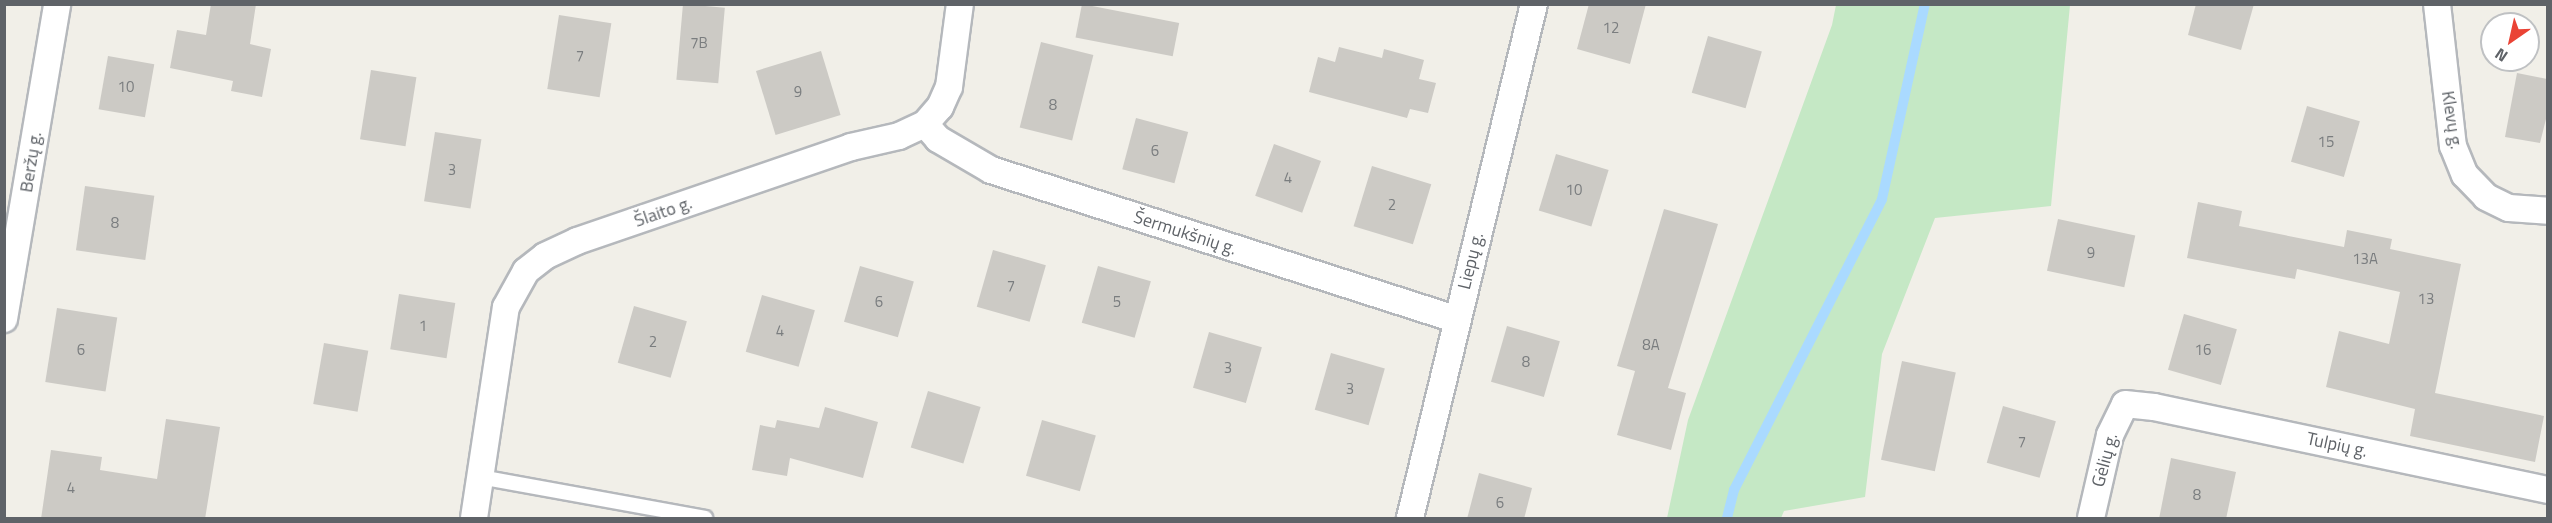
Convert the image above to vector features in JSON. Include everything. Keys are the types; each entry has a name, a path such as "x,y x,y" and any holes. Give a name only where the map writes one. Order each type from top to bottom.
{"street":[{"name":"Beržų g.","path":"4,319 57,4"},
{"name":"Šlaito g.","path":"474,519 507,307 526,271 545,256 577,241 851,147 899,136 925,124 940,107 949,87 960,4"},
{"name":"Liepų g.","path":"1410,519 1456,319 1534,4"},
{"name":"Klevų g.","path":"2437,4 2452,146 2465,175 2487,197 2509,208 2547,211"},
{"name":"Šermukšnių g.","path":"925,124 938,139 992,170 1456,319"},
{"name":"Tulpių g.","path":"2125,404 2547,490"},
{"name":"Gėlių g.","path":"2091,519 2110,435 2125,404"}],"lane":[{"path":"480,477 705,519"}],"green space":[{"path":"1836,5 2070,5 2051,206 1935,218 1882,354 1865,497 1784,511 1781,518 1667,518 1688,420 1832,25"}],"building":[{"path":"211,4 256,4 250,44 271,49 262,97 231,91 233,81 170,68 177,30 206,35"},
{"path":"683,4 725,8 718,83 676,80"},
{"path":"1082,4 1179,23 1173,56 1076,37"},
{"path":"1589,4 1646,4 1630,64 1577,49"},
{"path":"2196,4 2254,4 2241,50 2188,35"},
{"path":"559,15 611,23 600,97 547,89"},
{"path":"1708,36 1762,51 1746,108 1692,93"},
{"path":"1041,42 1093,55 1072,140 1020,127"},
{"path":"1339,47 1382,58 1384,49 1424,60 1419,79 1436,83 1428,113 1410,109 1407,118 1309,92 1318,57 1335,62"},
{"path":"821,51 841,115 776,135 756,71"},
{"path":"108,56 154,64 145,117 99,109"},
{"path":"371,70 416,77 405,146 360,139"},
{"path":"2517,73 2547,79 2547,115 2540,143 2505,137"},
{"path":"2307,106 2360,121 2344,177 2291,162"},
{"path":"1136,118 1188,132 1174,183 1122,169"},
{"path":"435,132 481,139 470,208 424,201"},
{"path":"1274,144 1321,161 1302,213 1255,196"},
{"path":"1556,154 1609,170 1591,227 1539,210"},
{"path":"1372,166 1431,184 1413,244 1354,226"},
{"path":"85,186 154,196 145,260 76,250"},
{"path":"2198,202 2242,211 2239,226 2344,247 2347,230 2392,239 2390,249 2461,264 2435,393 2544,416 2535,462 2410,436 2415,409 2326,387 2339,331 2389,344 2400,292 2297,269 2295,279 2187,258"},
{"path":"1664,209 1718,224 1668,388 1686,393 1671,450 1617,435 1635,371 1617,366"},
{"path":"2058,219 2135,235 2124,287 2047,271"},
{"path":"993,250 1046,265 1030,322 977,307"},
{"path":"860,266 914,281 898,337 844,322"},
{"path":"1098,266 1151,281 1135,338 1082,323"},
{"path":"399,294 455,303 447,358 390,349"},
{"path":"762,295 815,310 799,367 746,352"},
{"path":"634,306 687,321 671,378 618,363"},
{"path":"57,308 117,318 106,392 45,382"},
{"path":"2184,314 2237,329 2221,385 2168,370"},
{"path":"1507,326 1560,341 1544,397 1491,382"},
{"path":"1209,332 1262,347 1246,403 1193,388"},
{"path":"324,343 368,351 358,412 313,404"},
{"path":"1331,353 1385,368 1369,425 1315,410"},
{"path":"1902,361 1956,372 1935,471 1881,460"},
{"path":"928,391 981,407 963,464 911,447"},
{"path":"2003,406 2056,421 2040,478 1987,463"},
{"path":"825,407 878,422 863,478 790,458 787,476 752,470 760,425 775,428 777,420 819,428"},
{"path":"166,419 220,427 205,519 41,519 51,450 102,457 100,470 157,479"},
{"path":"1042,420 1096,435 1080,491 1026,476"},
{"path":"2171,458 2236,472 2226,519 2159,519"},
{"path":"1479,473 1532,488 1524,519 1467,519"}],"waterway":[{"path":"1727,518 1734,490 1882,199 1925,4"}]}
